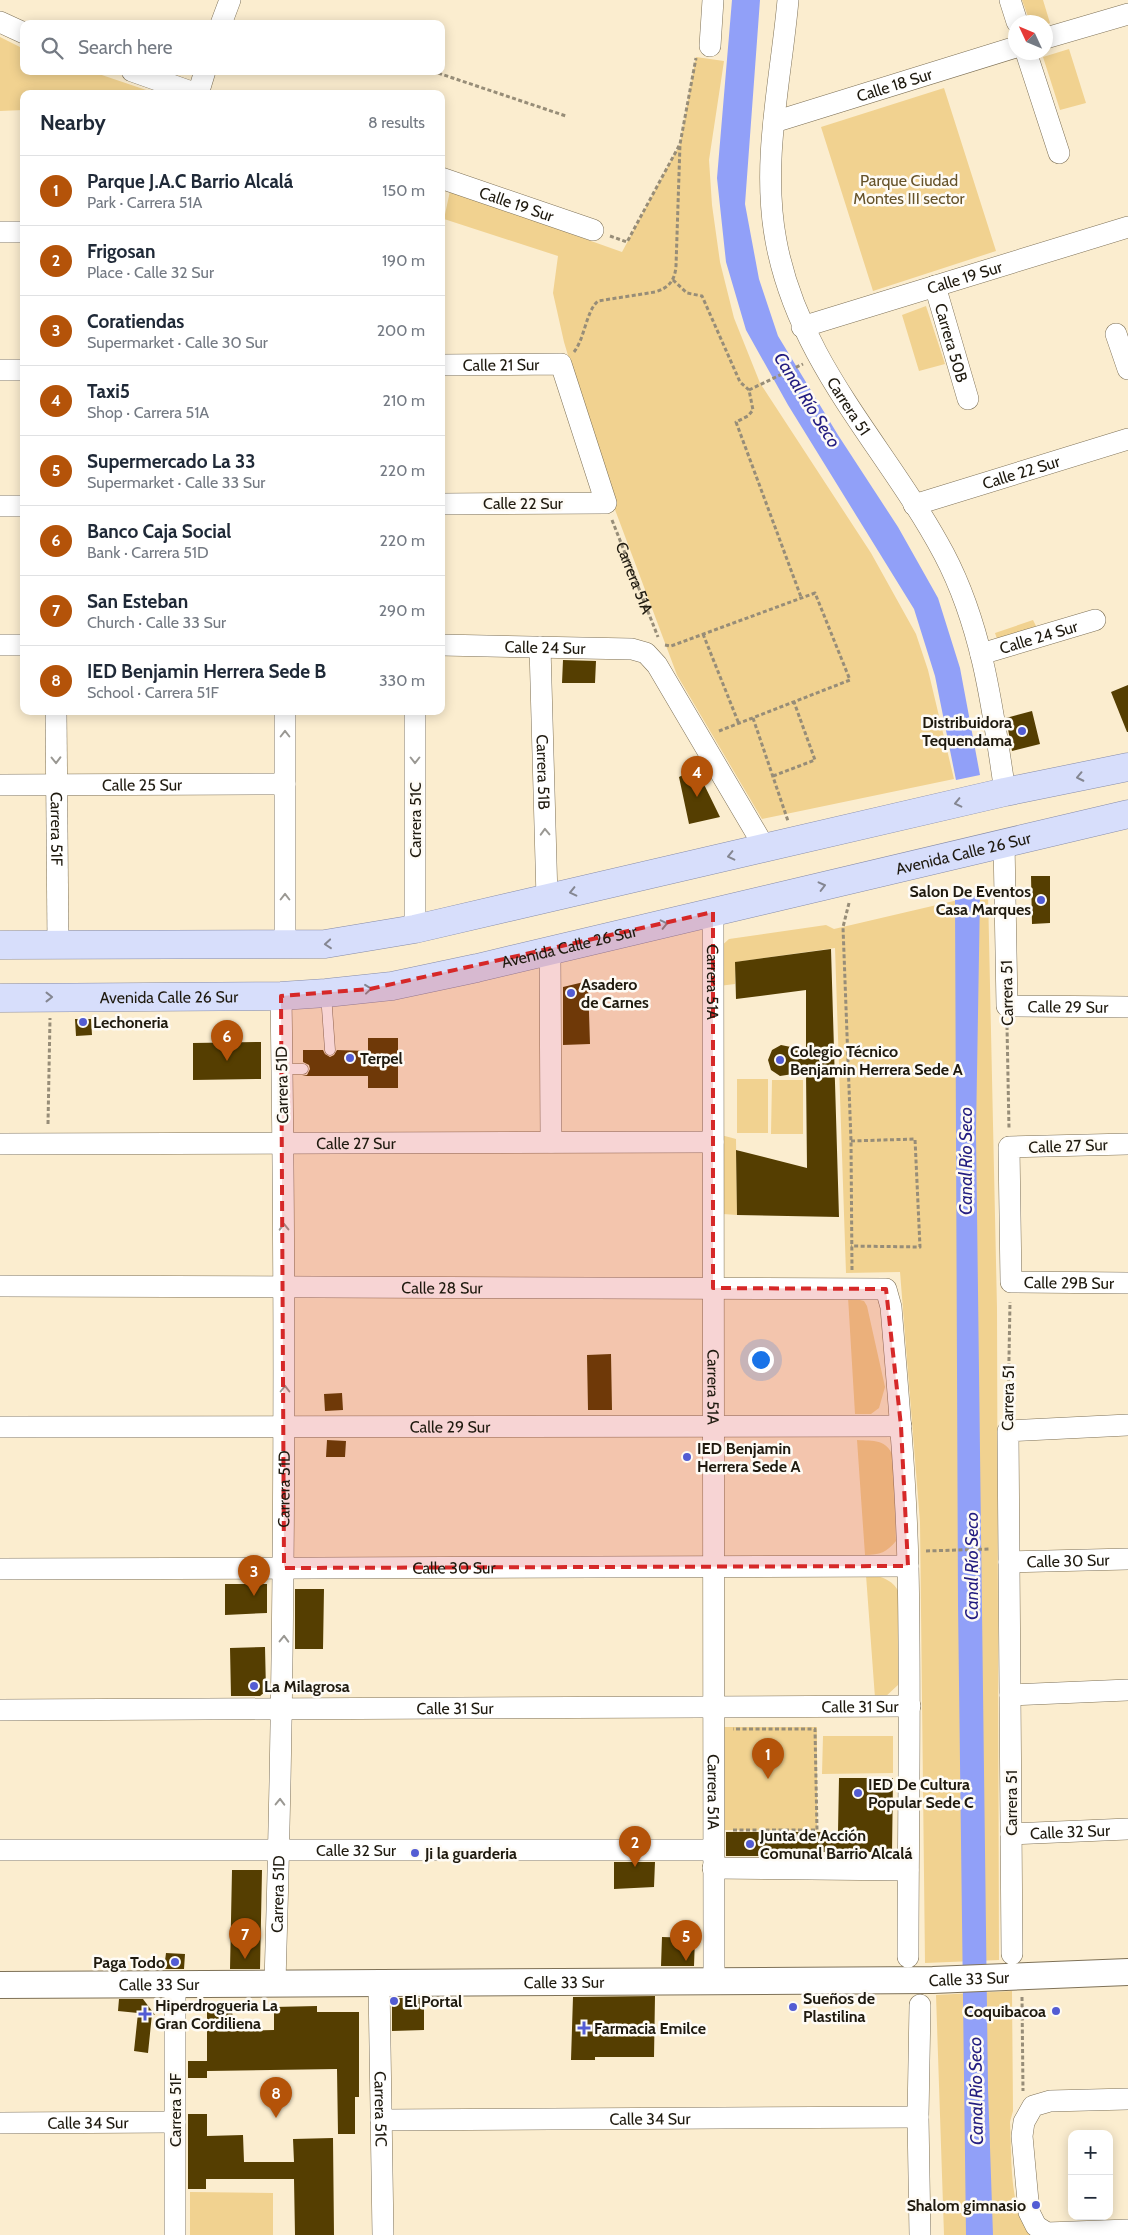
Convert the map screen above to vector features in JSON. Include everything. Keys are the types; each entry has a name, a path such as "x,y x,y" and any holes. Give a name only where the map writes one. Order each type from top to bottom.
{"main road":[{"path":"0,945 285,945 347,942 415,929 1005,792 1128,767"},
{"name":"Avenida Calle 26 Sur","path":"0,998 281,996 392,986 1128,814"}],"street":[{"path":"223,20 230,0"},
{"path":"710,46 713,0"},
{"name":"Carrera 51","path":"788,0 774,122 769,187 776,242 787,286 802,326 818,358 914,505 944,554 959,588 981,654 1005,792"},
{"path":"1010,0 1015,15"},
{"path":"1053,36 1128,14"},
{"path":"0,22 20,32"},
{"name":"Calle 18 Sur","path":"774,122 1008,49"},
{"path":"1029,60 1058,153"},
{"path":"143,75 186,90"},
{"path":"198,90 204,75"},
{"name":"Calle 19 Sur","path":"445,179 593,230"},
{"name":"Calle 19 Sur","path":"802,326 1128,227"},
{"path":"0,232 20,232"},
{"name":"Carrera 50B","path":"935,286 968,399"},
{"path":"1116,334 1128,369"},
{"path":"561,364 606,503"},
{"name":"Calle 21 Sur","path":"445,365 561,364"},
{"path":"0,370 20,370"},
{"name":"Calle 22 Sur","path":"914,505 1128,439"},
{"name":"Calle 22 Sur","path":"445,504 606,503"},
{"path":"0,506 20,506"},
{"name":"Calle 24 Sur","path":"981,654 1095,620"},
{"name":"Calle 24 Sur","path":"445,644 654,649"},
{"path":"0,645 20,645"},
{"name":"Carrera 51B","path":"540,647 547,898"},
{"path":"654,649 657,664 765,848"},
{"name":"Carrera 51F","path":"56,715 58,945"},
{"path":"285,715 285,945"},
{"name":"Carrera 51C","path":"415,715 415,929"},
{"name":"Calle 25 Sur","path":"0,785 285,784"},
{"name":"Carrera 51","path":"1004,842 1007,1006"},
{"name":"Carrera 51A","path":"713,912 714,1981"},
{"path":"550,950 551,1142"},
{"name":"Carrera 51D","path":"275,1983 283,1709 285,1287 283,1143 292,1069 281,996"},
{"name":"Calle 29 Sur","path":"1007,1006 1128,1007"},
{"name":"Calle 27 Sur","path":"0,1144 713,1142"},
{"name":"Calle 27 Sur","path":"1009,1148 1128,1144"},
{"path":"1009,1148 1011,1282"},
{"name":"Calle 29B Sur","path":"1011,1282 1128,1283"},
{"name":"Calle 28 Sur","path":"0,1286 886,1289 891,1307 900,1426"},
{"path":"1008,1431 1128,1425"},
{"path":"900,1426 908,1566 910,1706 908,1957"},
{"name":"Calle 29 Sur","path":"0,1428 900,1426"},
{"name":"Carrera 51","path":"1008,1431 1011,1834 1016,1965"},
{"name":"Calle 30 Sur","path":"1008,1562 1128,1559"},
{"name":"Calle 30 Sur","path":"0,1569 908,1566"},
{"path":"1010,1695 1128,1690"},
{"name":"Calle 31 Sur","path":"0,1710 910,1706"},
{"name":"Calle 32 Sur","path":"1011,1834 1128,1829"},
{"name":"Calle 32 Sur","path":"0,1850 279,1850 713,1859 908,1870"},
{"name":"Calle 33 Sur","path":"0,1985 933,1980 993,1977 1016,1965 1128,1972"},
{"name":"Carrera 51C","path":"379,1983 383,2235"},
{"name":"Carrera 51F","path":"175,1984 175,2235"},
{"path":"920,2005 918,2117 920,2235"},
{"path":"1128,2099 1050,2101 1028,2114 1022,2136 1029,2212 1036,2226 1047,2233 1128,2230"},
{"name":"Calle 34 Sur","path":"381,2120 918,2117"},
{"name":"Calle 34 Sur","path":"0,2123 175,2122"}],"lane":[{"path":"326,993 330,1050"}],"path":[{"path":"561,364 578,347 595,303 602,300 663,290 673,280 676,266 680,144 696,57 708,58 710,46"},
{"path":"444,75 566,116"},
{"path":"593,230 627,242 680,144"},
{"path":"673,280 686,293 702,296 740,382 749,390 753,410 748,416 736,422 801,598"},
{"path":"749,390 800,366"},
{"name":"Carrera 51A","path":"606,503 654,649"},
{"path":"654,649 671,646 815,592 850,680 700,739"},
{"path":"703,634 739,724"},
{"path":"773,776 815,760 794,702"},
{"path":"753,718 790,826"},
{"path":"850,901 843,927 851,1142 852,1289"},
{"path":"48,1143 50,998"},
{"name":"Carrera 51","path":"1007,1006 1009,1148"},
{"path":"851,1142 915,1138 920,1247 852,1246"},
{"name":"Carrera 51","path":"1008,1431 1011,1282"},
{"path":"938,1551 988,1549"},
{"path":"725,1830 817,1830 815,1730 730,1729"},
{"path":"730,1821 730,1830"},
{"path":"1016,1965 1028,2114"}],"highlighted area":[{"path":"713,912 713,1288 886,1289 901,1426 908,1566 284,1568 281,996 370,989"}],"green space":[{"path":"1022,0 1043,0 1048,15 1027,15"},
{"path":"0,37 20,47 20,75 102,75 146,90 20,90 20,110 0,111"},
{"path":"1069,49 1086,103 1060,110 1044,60 1053,60 1053,54"},
{"path":"696,57 724,61 709,160 712,205 720,262 734,318 760,383 871,553 916,634 928,670 954,779 762,819 677,675 611,499 564,342 553,293 558,256 445,219 450,191 622,252 680,144"},
{"name":"Parque Ciudad Montes III sector","path":"944,88 996,251 873,291 821,127"},
{"path":"926,306 945,364 919,371 902,315"},
{"path":"1033,620 1037,628 998,642 995,633"},
{"path":"988,893 997,1308 999,1960 925,1963 920,1522 900,1272 846,1273 835,948 736,962 735,984 719,986 718,949 729,939 826,925 834,929"},
{"path":"737,1079 768,1079 768,1133 737,1133"},
{"path":"772,1080 803,1080 803,1134 771,1134"},
{"path":"721,1135 736,1139 737,1215 723,1214"},
{"path":"848,1297 864,1301 867,1306 885,1387 879,1408 871,1414 855,1414"},
{"path":"857,1440 879,1442 887,1446 893,1456 896,1541 883,1552 875,1554 865,1555"},
{"path":"866,1575 878,1576 887,1580 895,1586 901,1596 902,1676 898,1685 884,1698 875,1698"},
{"path":"720,1727 817,1727 817,1830 720,1830"},
{"path":"823,1736 893,1736 893,1773 822,1774"},
{"path":"1012,1991 1013,2111 1010,2122 1013,2183 1020,2215 1026,2227 1034,2235 944,2235 936,1995"},
{"path":"190,2192 273,2193 273,2235 190,2235"}],"water":[{"name":"Canal Río Seco","path":"732,0 760,0 745,204 759,279 778,336 838,435 898,527 938,598 960,668 980,775 956,780 935,676 914,609 788,405 746,330 726,262 717,178"},
{"name":"Canal Río Seco","path":"980,895 976,1132 988,2089 993,2235 966,2235 958,1605 955,900"}],"building":[{"path":"563,660 596,661 595,683 562,683"},
{"path":"1128,685 1128,732 1127,732 1111,692"},
{"name":"Distribuidora Tequendama","path":"1032,711 1040,744 1012,751 1006,718"},
{"path":"696,768 720,817 689,824 679,777"},
{"name":"Salon De Eventos Casa Marques","path":"1031,876 1050,876 1050,923 1032,924"},
{"path":"831,949 839,1217 737,1215 736,1150 807,1168 806,1072 780,1076 771,1070 768,1060 772,1050 781,1045 806,1050 806,990 736,999 735,962"},
{"path":"588,981 590,1044 563,1045 563,987"},
{"path":"75,1019 91,1019 92,1035 76,1036"},
{"path":"368,1038 398,1038 398,1088 368,1088 368,1076 302,1076 307,1075 310,1069 309,1065 303,1062 303,1050 323,1050 330,1057 337,1050 368,1051"},
{"path":"261,1042 261,1079 193,1080 193,1043"},
{"path":"611,1354 612,1410 588,1410 587,1355"},
{"path":"342,1393 343,1410 325,1411 324,1394"},
{"path":"327,1440 346,1441 345,1457 326,1457"},
{"path":"225,1584 267,1584 267,1613 225,1615"},
{"path":"295,1589 324,1589 323,1649 295,1649"},
{"path":"265,1647 266,1691 260,1696 231,1696 230,1648"},
{"path":"839,1778 893,1778 892,1852 816,1852 816,1856 726,1856 726,1832 838,1832"},
{"path":"614,1862 655,1862 654,1887 614,1889"},
{"path":"232,1870 262,1870 260,1969 230,1969"},
{"path":"662,1937 695,1938 694,1966 661,1966"},
{"name":"Paga Todo","path":"166,1953 185,1954 184,1969 164,1969"},
{"path":"655,1996 654,2057 595,2057 595,2060 571,2060 573,1997"},
{"path":"392,1998 424,1998 424,2030 392,2031"},
{"path":"119,1999 143,1999 155,2015 152,2014 148,2053 134,2051 138,2013 118,2011"},
{"path":"232,2005 233,2031 274,2030 274,2007 317,2006 317,2012 359,2012 359,2097 355,2097 355,2134 338,2134 337,2069 207,2071 207,2078 188,2078 188,2061 207,2061 207,2006"},
{"path":"188,2114 207,2114 207,2136 243,2135 244,2162 294,2162 293,2139 333,2138 334,2235 295,2235 294,2179 206,2179 206,2189 188,2189"}],"place":[{"name":"Distribuidora Tequendama","path":"1022,731"},
{"name":"Taxi5","path":"697,797"},
{"name":"Salon De Eventos Casa Marques","path":"1041,900"},
{"name":"Asadero de Carnes","path":"571,993"},
{"name":"Lechoneria","path":"83,1022"},
{"name":"Terpel","path":"350,1058"},
{"name":"Colegio Técnico Benjamin Herrera Sede A","path":"780,1060"},
{"name":"Banco Caja Social","path":"227,1061"},
{"name":"IED Benjamin Herrera Sede A","path":"687,1457"},
{"name":"Coratiendas","path":"254,1596"},
{"name":"La Milagrosa","path":"254,1686"},
{"name":"Parque J.A.C Barrio Alcalá","path":"768,1779"},
{"name":"IED De Cultura Popular Sede C","path":"858,1793"},
{"name":"Junta de Acción Comunal Barrio Alcalá","path":"750,1844"},
{"name":"Ji la guarderia","path":"415,1853"},
{"name":"Frigosan","path":"635,1867"},
{"name":"San Esteban","path":"245,1959"},
{"name":"Supermercado La 33","path":"686,1961"},
{"name":"Paga Todo","path":"175,1962"},
{"name":"El Portal","path":"394,2001"},
{"name":"Sueños de Plastilina","path":"793,2007"},
{"name":"Coquibacoa","path":"1056,2011"},
{"name":"Hiperdrogueria La Gran Cordiliena","path":"145,2014"},
{"name":"Farmacia Emilce","path":"584,2028"},
{"name":"IED Benjamin Herrera Sede B","path":"276,2118"},
{"name":"Shalom gimnasio","path":"1036,2205"}]}
